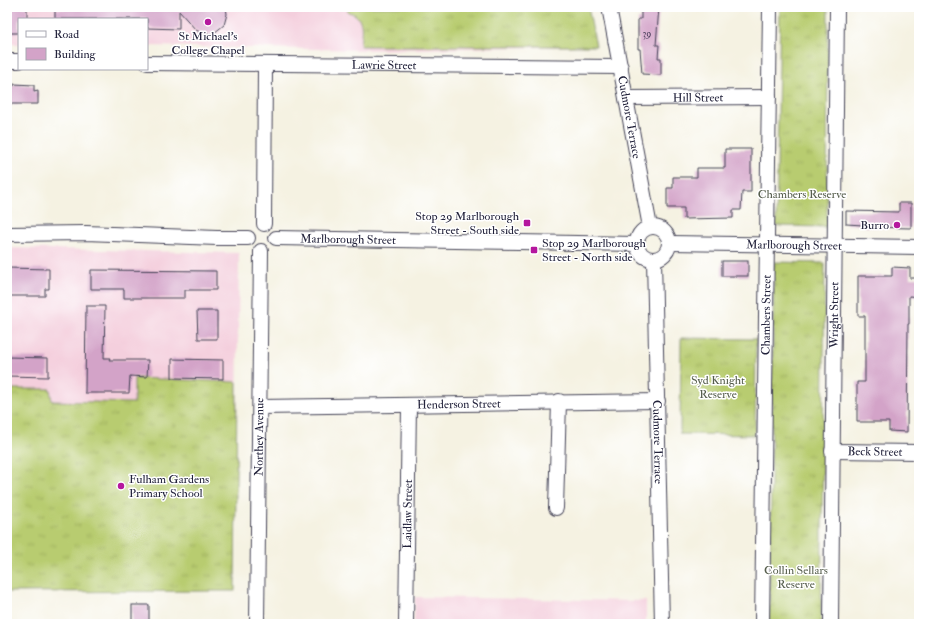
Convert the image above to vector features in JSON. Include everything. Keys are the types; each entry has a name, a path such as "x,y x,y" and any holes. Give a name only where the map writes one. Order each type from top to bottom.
{"street":[{"name":"Cudmore Terrace","path":"609,7 650,227"},
{"name":"Chambers Street","path":"762,624 770,7"},
{"name":"Wright Street","path":"831,624 837,7"},
{"path":"7,61 18,61"},
{"name":"Lawrie Street","path":"148,63 621,67"},
{"path":"264,224 265,64"},
{"name":"Hill Street","path":"626,98 769,97"},
{"path":"264,224 269,225 273,229 276,238 271,248 261,251 257,250 251,245 248,238 251,229 256,225 264,224"},
{"path":"650,227 661,228 666,232 670,243 668,250 664,255 654,259 644,257 640,253 637,244 640,233 650,227"},
{"path":"7,234 86,234 248,238"},
{"name":"Marlborough Street","path":"276,238 637,244"},
{"name":"Marlborough Street","path":"670,243 919,247"},
{"name":"Northey Avenue","path":"257,624 261,251"},
{"name":"Cudmore Terrace","path":"654,259 662,624"},
{"path":"556,508 559,401"},
{"name":"Henderson Street","path":"260,407 559,401 658,401"},
{"name":"Laidlaw Street","path":"406,624 409,404"},
{"name":"Beck Street","path":"832,451 919,452"}],"shaded area":[{"path":"7,7 588,7 596,46 366,50 148,46 148,18 18,18 18,44 7,44"},
{"name":"Fulham Gardens Primary School","path":"7,248 239,253 235,591 7,592"},
{"path":"415,597 646,601 646,624 414,624"}],"green space":[{"path":"347,7 588,7 596,46 360,46 360,21 354,14 348,12"},
{"name":"Chambers Reserve","path":"780,7 828,7 827,227 776,226"},
{"name":"Collin Sellars Reserve","path":"774,262 825,263 821,624 769,624"},
{"name":"Syd Knight Reserve","path":"681,338 756,339 755,435 680,434"},
{"path":"134,378 237,382 235,591 7,592 7,389 50,389 52,401 134,403"}],"building":[{"path":"7,7 27,7 27,18 18,18 18,33 7,33"},
{"path":"67,7 226,7 227,14 224,25 214,33 208,34 196,30 179,11 179,29 148,28 148,18 55,18 55,9 67,9"},
{"path":"641,7 659,7 656,45 659,45 658,58 661,58 661,75 642,74 640,49 638,49 638,19 641,19"},
{"path":"14,84 34,85 34,92 38,91 38,104 8,104 8,86 14,86"},
{"path":"725,149 751,149 751,192 742,192 741,210 733,210 733,218 684,219 684,208 667,208 667,188 673,188 673,177 697,177 697,168 725,168"},
{"path":"899,203 911,203 911,228 866,227 863,225 846,224 846,211 899,212"},
{"path":"722,261 748,261 748,276 722,276"},
{"path":"892,267 910,268 910,278 919,278 919,297 909,296 907,432 889,431 889,422 857,422 857,382 865,382 865,316 858,316 858,276 892,276"},
{"path":"7,268 49,269 49,289 45,289 45,296 7,296"},
{"path":"91,270 216,271 216,290 185,290 185,298 124,298 124,289 91,289"},
{"path":"86,306 105,306 104,358 110,358 109,360 148,360 147,377 130,376 129,393 85,393"},
{"path":"197,311 217,311 217,339 198,339"},
{"path":"7,357 48,358 48,377 7,376"},
{"path":"172,359 223,360 223,379 172,378"},
{"path":"132,605 149,605 149,624 132,624"}],"place":[{"name":"St Michael's College Chapel","path":"208,22"},
{"name":"Stop 29 Marlborough Street - South side","path":"527,223"},
{"name":"Burro","path":"897,225"},
{"name":"Stop 29 Marlborough Street - North side","path":"534,250"},
{"name":"Fulham Gardens Primary School","path":"121,486"}]}
